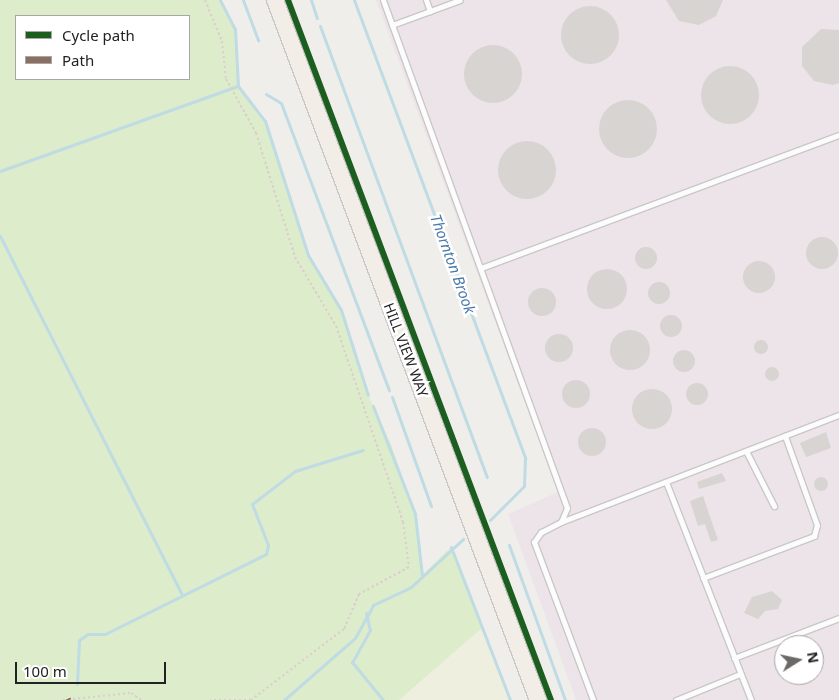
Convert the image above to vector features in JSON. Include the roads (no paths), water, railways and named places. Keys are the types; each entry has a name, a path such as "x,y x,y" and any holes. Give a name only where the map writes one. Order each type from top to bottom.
{"main road":[{"name":"HILL VIEW WAY","path":"275,0 538,700"}],"lane":[{"path":"382,0 567,508 561,522"},
{"path":"426,0 430,11"},
{"path":"392,25 460,0"},
{"path":"480,268 839,136"},
{"path":"593,700 534,542 541,532 561,522 839,415"},
{"path":"703,578 814,536 817,525 785,436"},
{"path":"746,451 774,506"},
{"path":"666,482 751,700"},
{"path":"734,658 839,618"},
{"path":"676,700 740,674"}],"waterway":[{"path":"220,0 235,29 238,86"},
{"path":"243,0 258,40"},
{"path":"311,0 317,18"},
{"name":"Thornton Brook","path":"354,0 525,458 524,486 490,520"},
{"path":"320,26 487,477"},
{"path":"0,171 238,86 265,121 308,255 341,310 368,395"},
{"path":"266,94 281,103 389,390"},
{"path":"0,236 182,595"},
{"path":"392,397 431,506"},
{"path":"373,406 415,514 422,575"},
{"path":"77,684 79,640 88,634 105,634 266,554 268,545 252,504 295,471 363,450"},
{"name":"Thornton Brook","path":"284,700 355,638 373,605 411,587 463,539"},
{"path":"509,545 565,700"},
{"path":"451,547 510,700"},
{"path":"366,613 370,630 352,662 383,700"}]}
